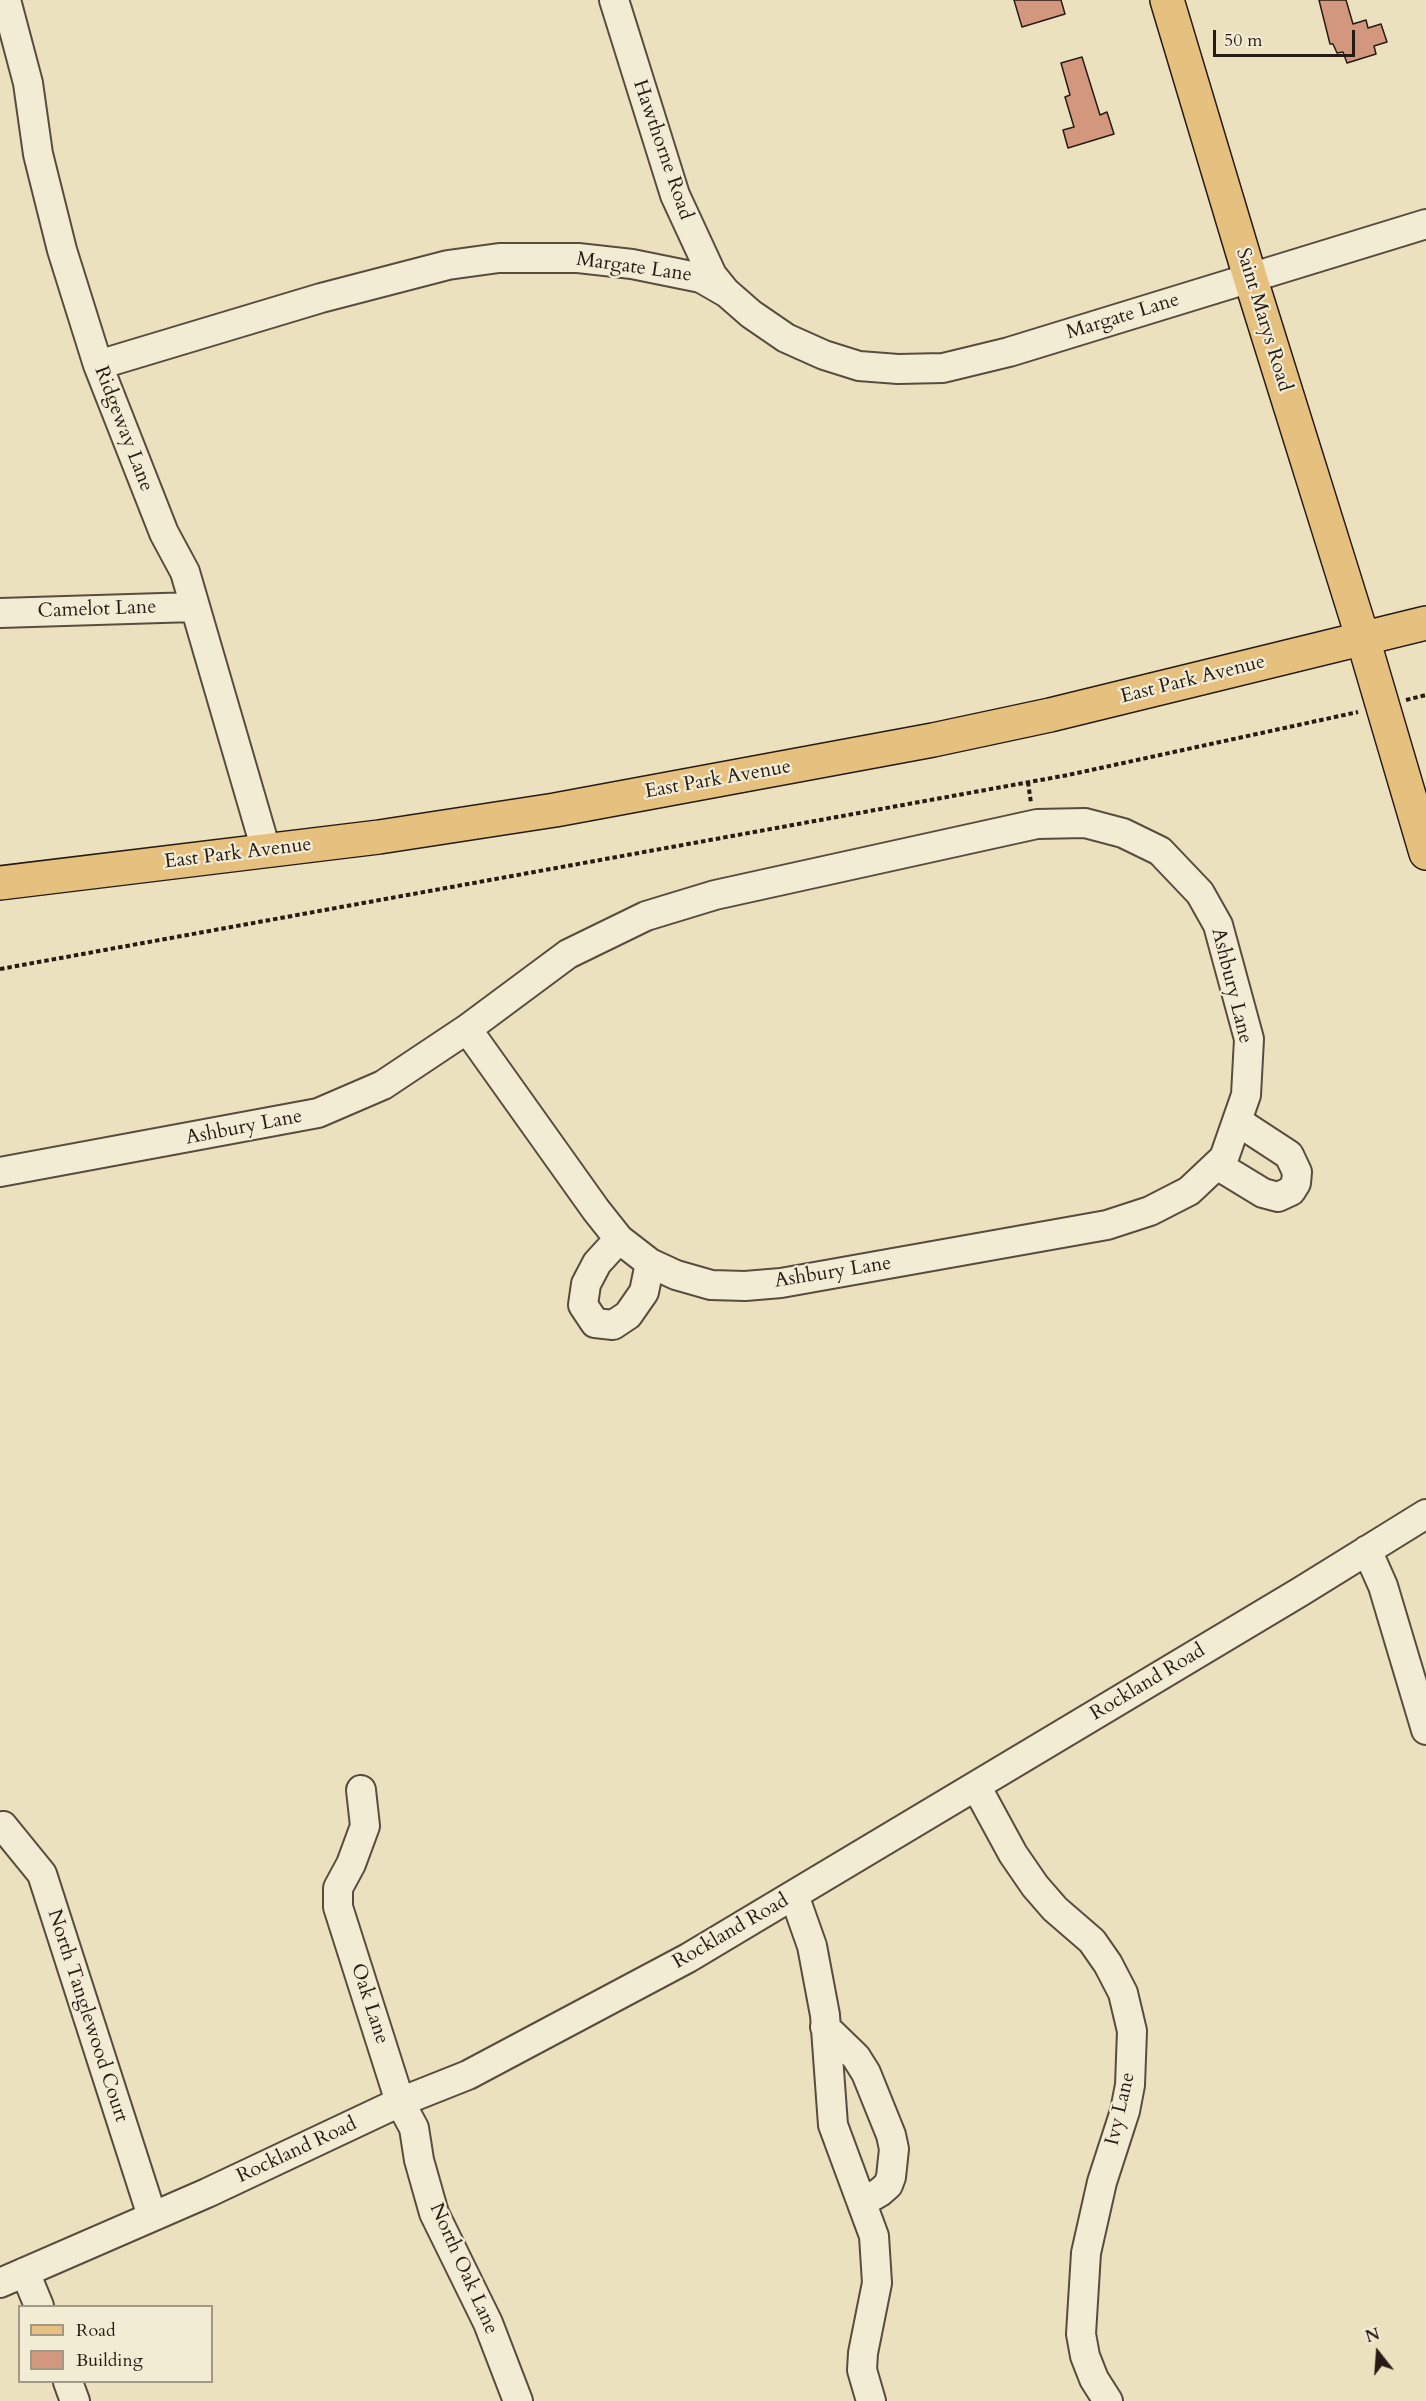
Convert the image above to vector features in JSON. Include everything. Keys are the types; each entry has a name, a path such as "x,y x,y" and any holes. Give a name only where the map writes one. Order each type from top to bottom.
{"main road":[{"name":"Saint Marys Road","path":"1167,0 1250,277 1363,639 1426,853"},
{"name":"East Park Avenue","path":"0,883 379,837 555,810 933,740 1050,715 1426,622"}],"street":[{"name":"Ridgeway Lane","path":"6,0 28,83 38,154 62,250 98,365 164,533 185,572 266,850"},
{"name":"Hawthorne Road","path":"614,0 675,195 712,275 727,293"},
{"name":"Margate Lane","path":"98,365 321,298 448,265 499,258 578,258 632,264 701,278 727,293 751,314 786,338 824,356 859,366 898,369 943,368 1009,352 1426,224"},
{"name":"Camelot Lane","path":"0,613 194,607"},
{"name":"Ashbury Lane","path":"0,1172 318,1113 383,1085 467,1029 568,954 646,916 715,895 1037,824 1085,823 1124,833 1160,852 1200,893 1218,925 1249,1039 1246,1095 1224,1158 1189,1191 1150,1211 1107,1225 782,1283 745,1286 711,1285 676,1275 650,1263 619,1239 467,1029"},
{"path":"1217,1164 1263,1193 1278,1197 1291,1191 1296,1183 1297,1172 1289,1155 1237,1121"},
{"path":"619,1239 597,1263 586,1284 583,1305 595,1323 613,1325 628,1315 644,1292 650,1263"},
{"name":"Rockland Road","path":"12,2277 207,2193 400,2102 468,2075 688,1958 1290,1598 1426,1514"},
{"path":"1367,1550 1383,1586 1426,1730"},
{"name":"Ivy Lane","path":"976,1786 1013,1854 1035,1886 1055,1909 1092,1941 1108,1964 1123,1993 1131,2031 1132,2059 1126,2102 1102,2182 1086,2253 1081,2334 1085,2356 1094,2379 1108,2401"},
{"name":"Oak Lane","path":"361,1790 365,1826 351,1864 338,1888 338,1907 400,2102"},
{"name":"North Tanglewood Court","path":"3,1826 42,1874 152,2216"},
{"path":"794,1895 812,1946 825,2015 833,2125 874,2236 877,2283 862,2362 871,2401"},
{"path":"825,2027 856,2057 866,2073 891,2135 894,2168 888,2185 863,2202"},
{"name":"North Oak Lane","path":"400,2102 414,2128 419,2160 434,2213 488,2323 518,2401"},
{"path":"12,2277 37,2305"},
{"path":"68,2383 75,2401"}],"path":[{"path":"0,969 1068,775 1346,715"}],"building":[{"path":"1014,0 1061,0 1065,14 1022,27"},
{"path":"1319,0 1346,0 1353,24 1366,20 1368,28 1381,24 1387,42 1374,46 1376,54 1347,63 1343,52 1337,53 1333,44 1330,44"},
{"path":"1082,57 1100,115 1107,112 1114,134 1068,148 1063,130 1074,127 1065,97 1070,95 1061,63"}]}
